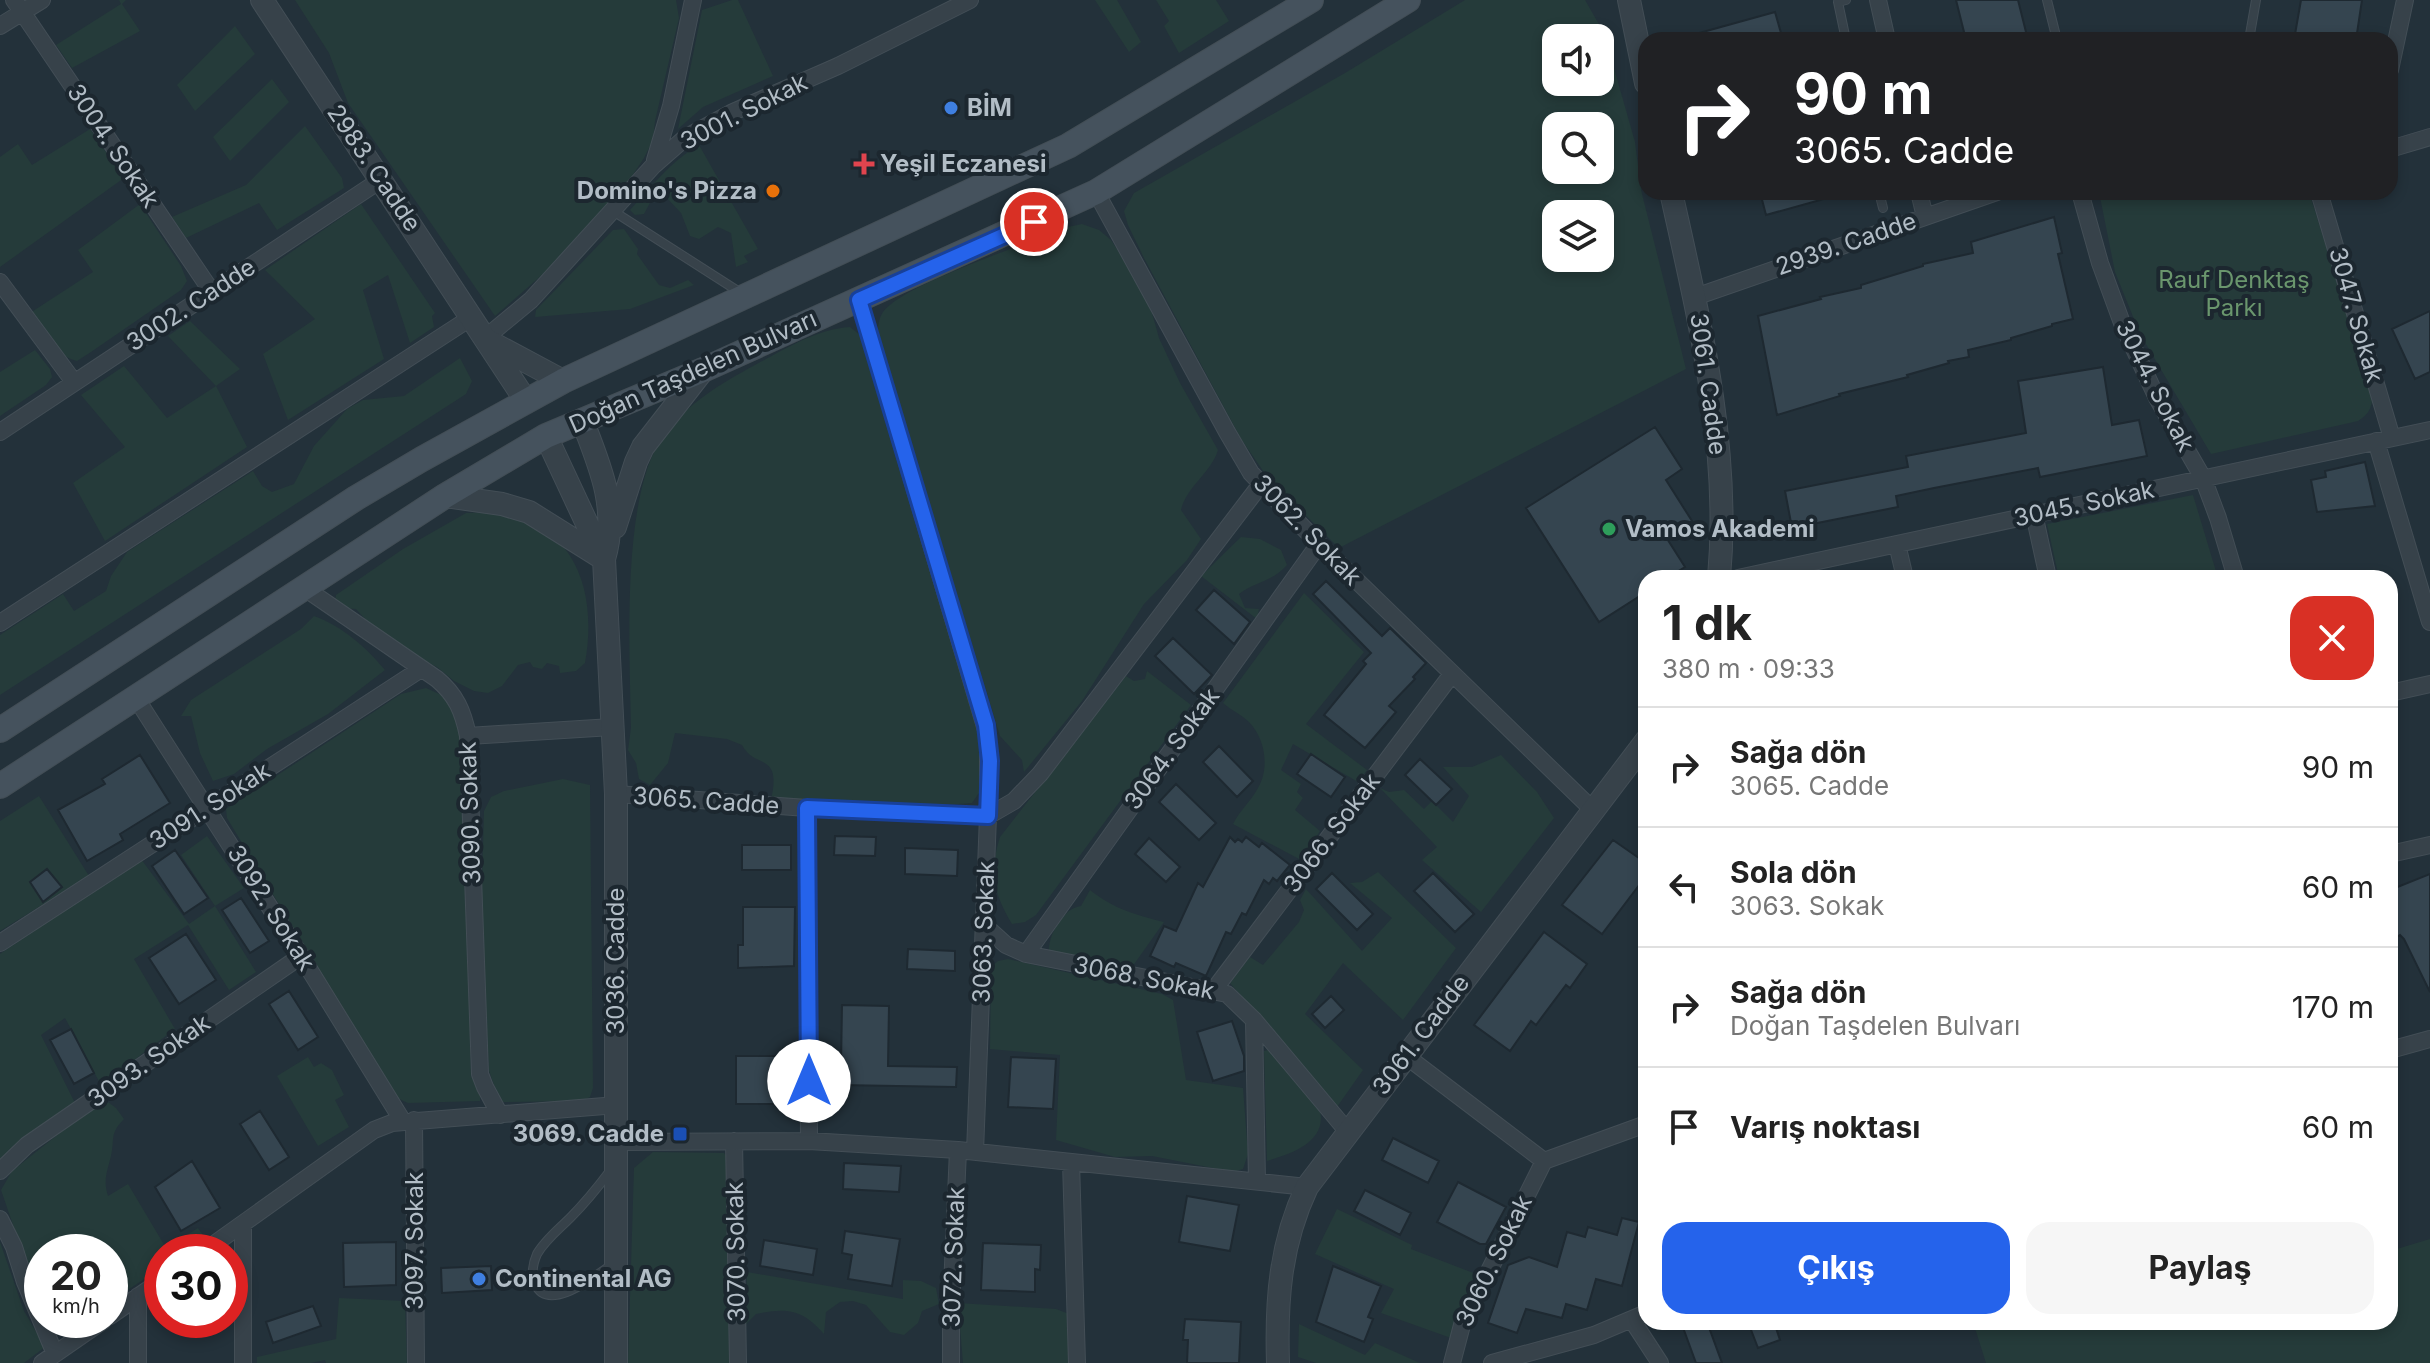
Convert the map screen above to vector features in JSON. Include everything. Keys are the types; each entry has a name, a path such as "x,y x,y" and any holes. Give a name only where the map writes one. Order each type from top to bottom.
{"main road":[{"name":"Doğan Taşdelen Bulvarı","path":"1,727 356,498 526,401 1068,146 1311,0"},
{"name":"Doğan Taşdelen Bulvarı","path":"0,786 303,587 546,436 703,370 1096,192 1408,0"},
{"path":"563,381 582,420"},
{"path":"526,401 546,436"}],"street":[{"path":"0,26 18,6 42,0"},
{"name":"2983. Cadde","path":"262,0 526,401"},
{"path":"653,166 671,106 693,0"},
{"name":"3001. Sokak","path":"484,339 531,300 653,166 685,138 733,112 851,60 970,0"},
{"path":"1878,0 1885,32"},
{"path":"2398,33 2405,0"},
{"path":"1626,3 1638,51"},
{"name":"3004. Sokak","path":"18,6 212,292"},
{"path":"2398,147 2430,137"},
{"name":"3002. Cadde","path":"0,432 382,179"},
{"name":"3062. Sokak","path":"1096,192 1234,446 1261,484 1593,810"},
{"name":"3061. Cadde","path":"1673,200 1695,297 1711,389 1720,471 1720,570"},
{"path":"1921,200 1925,217"},
{"name":"2939. Cadde","path":"1695,297 1974,200"},
{"name":"3044. Sokak","path":"2082,200 2100,263 2126,332 2157,398 2203,478 2233,570"},
{"name":"3047. Sokak","path":"2321,200 2430,622"},
{"path":"0,282 74,382"},
{"name":"3063. Sokak","path":"859,300 986,725 990,761 985,926 966,1151"},
{"path":"0,623 472,317"},
{"path":"484,339 563,381"},
{"path":"445,496 502,504 529,512 604,559 639,454 703,370"},
{"name":"3036. Cadde","path":"582,420 609,501 611,536 604,559 616,794 616,1363"},
{"name":"3045. Sokak","path":"1775,570 2430,430"},
{"name":"3036. Cadde","path":"546,436 604,559"},
{"path":"988,816 1014,801 1040,774 1261,484"},
{"path":"2034,514 2046,570"},
{"name":"3064. Sokak","path":"1026,954 1319,544"},
{"path":"1897,544 1903,570"},
{"name":"3090. Sokak","path":"303,587 450,690 459,704 468,736 480,1074 500,1115"},
{"name":"3091. Sokak","path":"0,943 421,669"},
{"name":"3066. Sokak","path":"1213,991 1452,674"},
{"path":"2398,691 2430,684"},
{"name":"3092. Sokak","path":"136,698 408,1120"},
{"path":"468,736 612,727"},
{"name":"3061. Cadde","path":"1278,1363 1277,1300 1283,1256 1289,1230 1307,1187 1638,753"},
{"name":"3065. Cadde","path":"616,794 807,808 988,816"},
{"path":"807,808 809,1141"},
{"path":"2398,852 2430,845"},
{"name":"3068. Sokak","path":"985,926 1006,945 1026,954 1227,994 1254,1020 1348,1132"},
{"name":"3093. Sokak","path":"0,1171 27,1145 301,956"},
{"path":"1254,1020 1257,1181"},
{"path":"2398,1048 2430,1039"},
{"path":"1406,1056 1544,1161 1638,1127"},
{"path":"230,1234 374,1130 408,1120 617,1105"},
{"name":"3097. Sokak","path":"408,1120 416,1363"},
{"path":"618,1151 734,1141 809,1141 966,1151 1307,1187"},
{"name":"3070. Sokak","path":"734,1141 738,1363"},
{"name":"3072. Sokak","path":"951,1363 951,1311 966,1151"},
{"name":"3060. Sokak","path":"1452,1363 1462,1325 1544,1161"},
{"path":"1071,1162 1077,1363"},
{"path":"0,1219 14,1247 49,1359 79,1338"},
{"path":"243,1225 243,1363"},
{"path":"128,1303 144,1292"},
{"path":"138,1296 138,1363"},
{"path":"1492,1363 1594,1335 1638,1316"},
{"path":"1645,1330 1660,1363"}],"lane":[{"path":"1844,32 1838,2 1846,0"},
{"path":"2047,0 2055,32"},
{"path":"2250,32 2256,0"},
{"path":"1881,200 1883,208"},
{"path":"613,211 746,297"},
{"path":"617,1262 579,1286 554,1296 545,1295 536,1288 533,1278 536,1256 584,1204 618,1151"}],"green space":[{"path":"119,0 126,0 122,4 140,31 72,68 56,45 121,4"},
{"path":"295,0 676,0 679,18 653,140 644,158 630,179 543,274 495,316 348,103 329,53"},
{"path":"738,0 773,76 703,107 678,129 702,10"},
{"path":"1095,0 1117,0 1141,42 1129,52"},
{"path":"1156,0 1216,0 1229,21 1179,53 1164,26 1169,21"},
{"path":"1465,0 1585,0 1599,24 1542,24 1542,96 1614,96 1614,68 1635,142 1638,200 1644,200 1686,369 1339,548 1268,478 1241,439 1144,258 1124,211 1134,193 1345,73"},
{"path":"235,26 255,54 195,111 177,85"},
{"path":"272,79 289,102 230,161 213,137"},
{"path":"305,126 342,178 344,188 277,230 259,203 186,238 172,217 246,185"},
{"path":"90,129 124,178 0,267 0,157 18,144 32,165"},
{"path":"699,145 758,249 744,256 748,262 736,267 731,233 718,227 699,239 690,236 681,213 664,195 652,199 644,214 635,215 630,210 670,167"},
{"name":"Rauf Denktaş Parkı","path":"2101,200 2312,200 2373,396 2370,408 2358,421 2211,454 2140,334 2115,272"},
{"path":"140,204 181,266 187,281 181,290 91,352 77,361 69,358 50,342 30,313 93,272 78,250"},
{"path":"361,204 435,313 432,316 434,327 410,343 388,275 363,290 384,359 288,420 263,354 315,319 265,270"},
{"path":"1082,224 1099,230 1111,240 1136,278 1180,383 1218,450 1210,466 1188,494 1181,510 1201,539 1187,560 1144,604 1082,701 1024,772 1022,760 1000,736 878,335 878,326 883,312 895,301 939,277 1063,228"},
{"path":"624,229 659,285 670,288 688,280 694,285 630,309 535,317 536,310 613,230"},
{"path":"190,321 240,369 216,386 168,336"},
{"path":"850,327 860,335 867,353 981,738 979,793 972,803 959,804 771,800 773,774 770,768 747,753 742,745 727,739 675,733 668,763 650,785 639,779 636,763 628,750 631,728 629,619 634,534 640,495 650,462 673,424 717,387 801,341"},
{"path":"35,350 50,369 52,377 46,385 0,416 0,372"},
{"path":"460,358 472,381 466,394 0,695 0,635 63,594 74,611 106,591 111,576 127,552 253,471 262,486 272,492 294,484 314,446 347,409 363,400 404,396"},
{"path":"124,366 167,418 216,386 247,447 105,541 73,483 125,447 81,395"},
{"path":"2193,495 2216,570 2057,570 2047,524"},
{"path":"494,512 522,518 544,530 562,545 575,564 588,610 585,663 576,671 560,673 559,666 547,663 542,669 533,667 530,662 518,665 502,686 488,693 474,691 374,629 356,609 344,608 335,602 336,595 403,549 466,513"},
{"path":"1241,537 1260,539 1281,550 1287,565 1276,575 1239,594 1245,608 1259,609 1257,619 1201,576"},
{"path":"1304,593 1364,652 1306,724 1367,770 1358,782 1293,744 1281,770 1301,784 1297,792 1303,798 1295,810 1320,831 1301,860 1233,824 1262,780 1265,763 1259,736 1246,719 1223,703"},
{"path":"314,616 353,638 385,670 328,714 267,749 234,774 213,781 200,753 191,716 181,716 191,700 301,629"},
{"path":"1147,671 1191,705 1036,915 1025,922 1012,924 995,882 1000,837 1126,676 1134,681 1145,679"},
{"path":"426,688 448,698 458,712 467,805 471,1076 480,1093 480,1101 408,1103 395,1097 227,818 226,809 401,694"},
{"path":"1501,755 1537,792 1554,818 1481,912 1422,860 1437,847 1380,788 1389,792 1404,790 1424,809 1432,801 1453,822 1469,796 1443,767 1472,767"},
{"path":"563,779 590,785 593,1088 590,1097 582,1101 500,1102 489,1071 481,916 484,811 491,797 504,791"},
{"path":"39,796 89,876 0,931 0,821"},
{"path":"207,836 244,888 215,906 181,855"},
{"path":"141,859 189,924 215,906 256,972 229,990 188,925 134,959 175,1029 101,1085 65,1018 41,1035 75,1103 0,1161 0,954"},
{"path":"1378,872 1456,948 1403,1020 1343,963 1305,1014 1363,1070 1337,1107 1230,983 1250,957 1263,965 1299,922 1304,910 1300,900 1306,889 1362,951 1392,918 1350,883 1362,882"},
{"path":"1090,890 1126,910 1164,922 1130,970 1065,957 1049,950 1059,922 1069,911 1081,906"},
{"path":"1008,959 1162,994 1173,1000 1186,1080 1243,1088 1248,1154 1243,1169 1233,1172 1152,1156 1115,1157 1056,1140 1060,1055 990,1049 991,967 998,961"},
{"path":"1268,1050 1320,1111 1321,1122 1313,1139 1305,1145 1267,1161 1264,1051"},
{"path":"308,1057 314,1067 321,1063 332,1070 344,1095 335,1100 349,1127 318,1146 277,1076"},
{"path":"108,1102 124,1119 113,1137 106,1181 108,1196 128,1184 158,1234 144,1234 144,1279 128,1290 128,1234 24,1234 24,1257 1,1190 12,1171 85,1113"},
{"path":"653,1152 724,1153 728,1158 729,1363 628,1363 634,1168"},
{"path":"1337,1209 1412,1245 1411,1249 1476,1274 1451,1338 1381,1313 1394,1289 1315,1254"},
{"path":"198,1228 202,1234 188,1234"},
{"path":"2430,1239 2430,1363 1986,1363 1976,1330 2398,1330 2398,1249"},
{"path":"0,1242 24,1311 24,1338 40,1338 45,1347 24,1363 0,1363"},
{"path":"747,1272 903,1299 903,1280 921,1281 936,1288 939,1304 922,1311 918,1323 904,1335 890,1332 866,1305 853,1301 840,1302 826,1312 824,1334 809,1320 794,1312 756,1314 746,1324"},
{"path":"339,1298 405,1301 407,1363 326,1363 325,1360 257,1363 257,1357 336,1339"},
{"path":"958,1303 1056,1309 1069,1314 1070,1363 963,1363"},
{"path":"1299,1324 1365,1355 1375,1343 1420,1363 1316,1363 1298,1357"}],"building":[{"path":"1956,0 2018,0 2026,32 1964,32"},
{"path":"2301,0 2362,0 2357,32 2295,32"},
{"path":"1775,12 1781,32 1703,32"},
{"path":"1762,200 1820,200 1766,215"},
{"path":"2054,217 2062,253 2058,254 2073,319 2011,340 1968,350 1969,357 1948,361 1908,377 1839,394 1777,415 1758,316 1861,288 1861,285 1923,264 1973,253 1971,242"},
{"path":"2430,311 2430,372 2415,379 2392,329"},
{"path":"2103,367 2112,425 2139,420 2147,456 2040,477 2038,468 1934,488 1896,496 1898,507 1792,528 1785,491 1908,467 1906,456 2026,433 2018,381"},
{"name":"Vamos Akademi","path":"1655,427 1682,469 1666,480 1692,521 1666,537 1685,567 1680,570 1638,570 1638,597 1599,622 1526,508"},
{"path":"2365,462 2375,506 2317,512 2311,480 2326,477 2325,471"},
{"path":"1326,581 1382,636 1390,628 1426,663 1389,706 1396,712 1365,748 1324,715 1366,664 1363,661 1371,653 1313,594"},
{"path":"1214,590 1250,622 1234,644 1196,610"},
{"path":"1173,638 1212,675 1194,694 1155,656"},
{"path":"1219,746 1253,781 1237,797 1203,762"},
{"path":"1311,754 1345,777 1331,797 1297,774"},
{"path":"140,755 170,803 120,834 123,840 87,861 58,810 105,784 102,779"},
{"path":"1420,759 1452,789 1436,805 1405,775"},
{"path":"1176,784 1216,823 1199,840 1159,802"},
{"path":"835,836 876,837 875,856 834,855"},
{"path":"1230,837 1235,842 1238,839 1242,842 1246,837 1259,847 1262,843 1290,865 1277,881 1273,878 1269,884 1264,880 1246,915 1242,913 1231,934 1226,932 1206,976 1150,956 1164,926 1176,931 1198,883 1203,887"},
{"path":"1149,838 1180,867 1166,882 1135,854"},
{"path":"1613,840 1638,857 1638,887 1602,934 1562,905"},
{"path":"742,845 791,845 791,870 742,870"},
{"path":"905,848 958,850 957,876 905,874"},
{"path":"175,850 208,898 184,914 152,866"},
{"path":"47,869 62,887 43,902 30,882"},
{"path":"1332,873 1373,914 1357,930 1316,889"},
{"path":"1433,873 1474,914 1455,932 1414,891"},
{"path":"2430,874 2430,992 2404,939 2398,936 2398,887"},
{"path":"241,898 269,941 250,953 222,910"},
{"path":"743,907 795,907 794,966 738,968 738,945 743,945"},
{"path":"1544,932 1587,964 1570,988 1566,985 1536,1025 1531,1021 1510,1051 1474,1025"},
{"path":"186,934 216,980 179,1004 149,958"},
{"path":"908,949 955,951 955,971 907,969"},
{"path":"289,991 318,1037 298,1050 269,1004"},
{"path":"1331,996 1344,1010 1325,1028 1312,1014"},
{"path":"842,1005 889,1006 888,1066 957,1067 956,1087 838,1085"},
{"path":"1232,1021 1244,1056 1244,1071 1213,1081 1197,1032"},
{"path":"71,1029 94,1073 74,1084 50,1040"},
{"path":"736,1056 795,1056 795,1104 736,1104"},
{"path":"1011,1057 1056,1059 1053,1109 1008,1107"},
{"path":"260,1111 289,1157 269,1170 240,1124"},
{"path":"1393,1138 1439,1161 1428,1183 1382,1160"},
{"path":"192,1161 220,1208 181,1231 155,1187"},
{"path":"844,1163 901,1166 899,1192 843,1189"},
{"path":"1458,1182 1506,1207 1486,1244 1480,1244 1437,1222"},
{"path":"1365,1190 1411,1213 1400,1235 1354,1211"},
{"path":"1187,1196 1239,1205 1230,1251 1179,1242"},
{"path":"1622,1218 1638,1222 1622,1286 1596,1279 1587,1310 1566,1304 1562,1318 1526,1309 1517,1333 1488,1323 1508,1265 1529,1257 1557,1267 1567,1232 1585,1237 1588,1227 1617,1235"},
{"path":"845,1231 900,1239 892,1286 848,1279 852,1255 842,1253"},
{"path":"764,1240 817,1249 813,1275 760,1266"},
{"path":"396,1242 396,1285 344,1287 343,1243"},
{"path":"983,1243 1041,1245 1040,1270 1035,1269 1035,1292 981,1290"},
{"path":"491,1266 492,1290 442,1293 441,1268"},
{"path":"1333,1266 1381,1286 1368,1317 1373,1319 1364,1342 1316,1322"},
{"path":"313,1306 321,1326 273,1343 266,1322"},
{"path":"1185,1319 1241,1322 1239,1363 1187,1363 1188,1340 1183,1340"},
{"path":"1684,1330 1710,1330 1722,1363 1696,1363"},
{"path":"1751,1330 1777,1330 1780,1340 1758,1348"}],"place":[{"name":"BİM","path":"951,108"},
{"name":"Yeşil Eczanesi","path":"864,164"},
{"name":"Domino's Pizza","path":"773,191"},
{"name":"Vamos Akademi","path":"1609,529"},
{"name":"3069. Cadde","path":"680,1134"},
{"name":"Continental AG","path":"479,1279"}],"route":[{"path":"809,1081 807,808 988,816 990,761 986,725 859,300 1034,222"}]}
